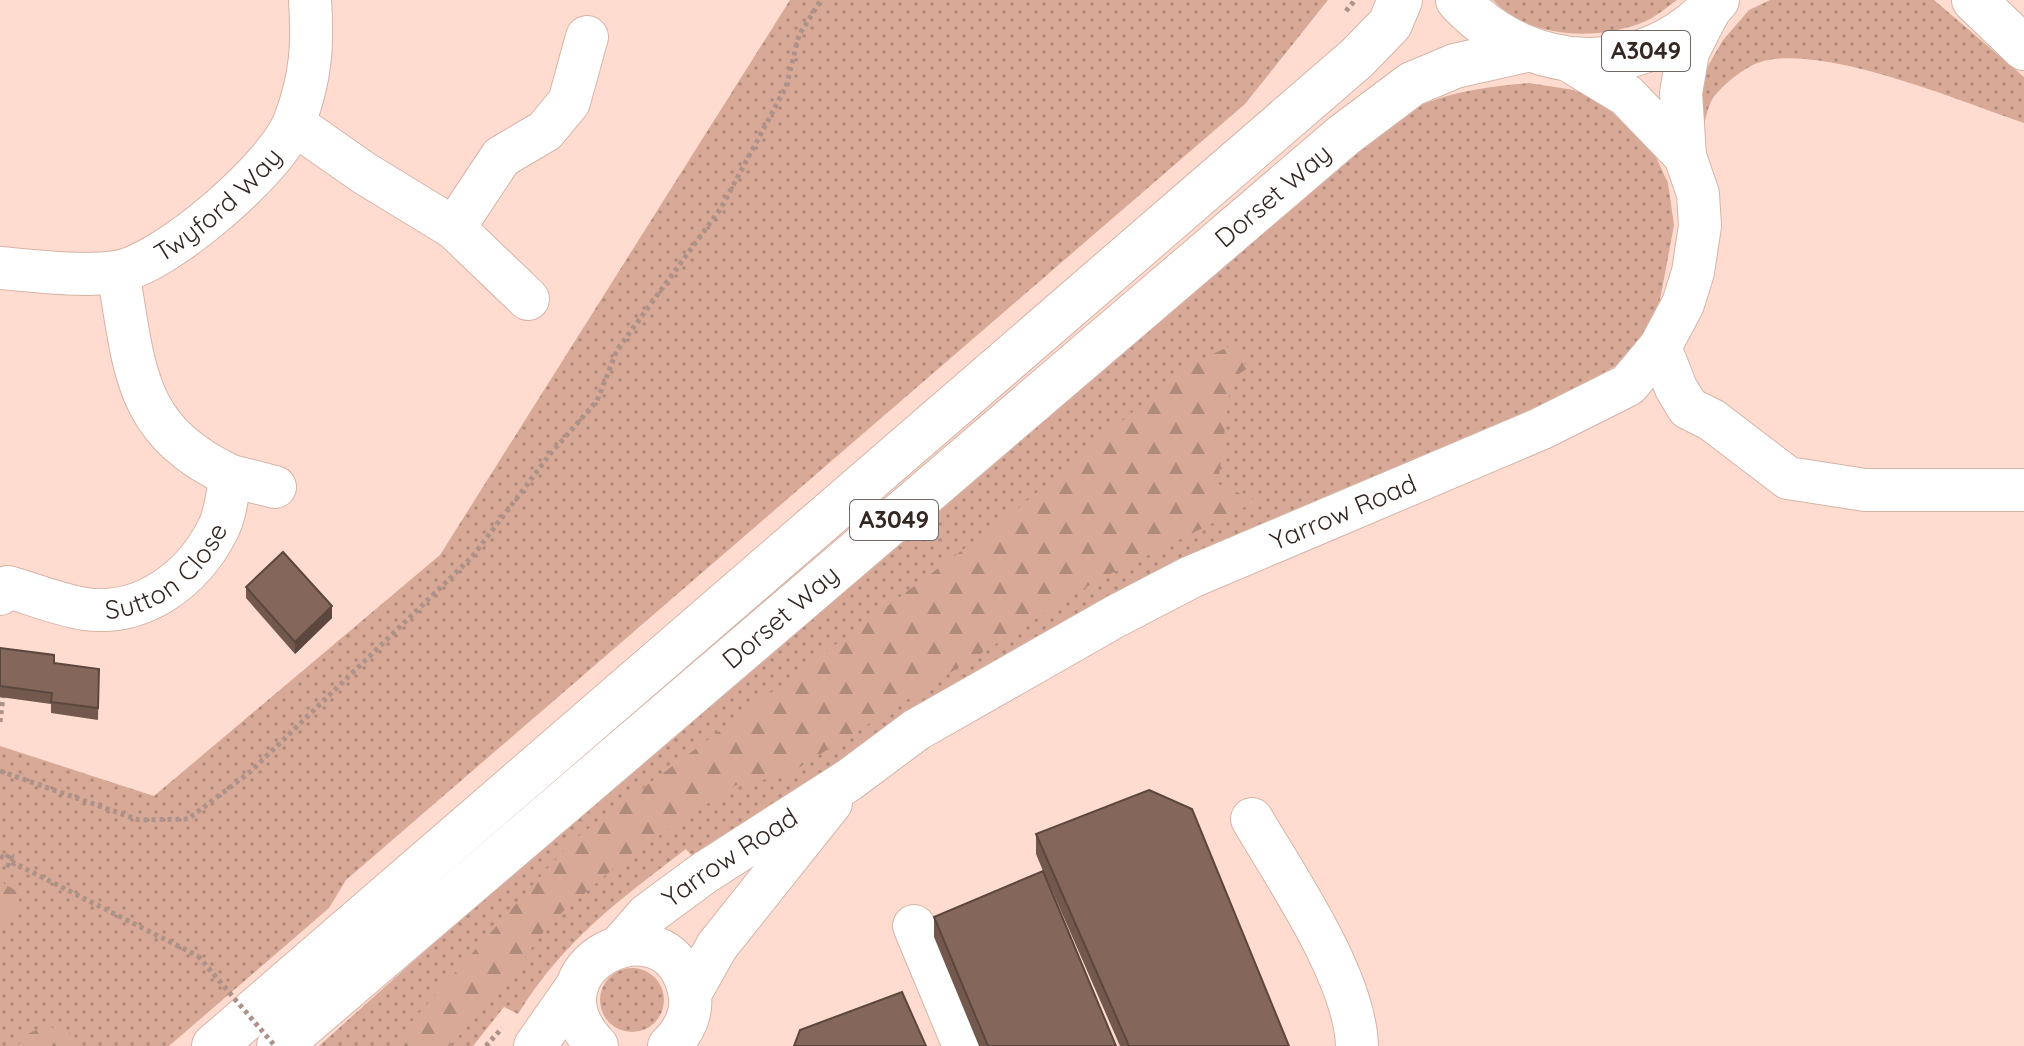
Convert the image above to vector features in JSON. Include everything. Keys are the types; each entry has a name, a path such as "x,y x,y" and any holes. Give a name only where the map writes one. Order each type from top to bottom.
{"highway":[{"name":"Dorset Way","path":"214,1046 1357,58 1390,24 1400,0"},
{"name":"A3049","path":"1458,0 1480,24 1526,50 1568,60 1608,60 1646,51 1681,33 1714,4"},
{"path":"1974,0 2024,48"},
{"name":"Dorset Way","path":"277,1046 1344,135 1412,84 1455,66 1526,50"}],"street":[{"name":"Twyford Way","path":"0,268 118,272 179,243 247,185 294,124 313,54 310,0"},
{"name":"Yarrow Road","path":"577,986 593,960 620,946 647,915 704,873 849,780 916,730 1191,577 1540,429 1628,385 1660,347 1683,304 1698,241 1698,194 1685,156 1681,93 1688,52 1714,4"},
{"path":"454,228 501,157 545,131 569,102 587,37"},
{"name":"Yarrow Road","path":"1568,60 1626,95 1685,156"},
{"path":"294,124 364,173 454,228 528,299"},
{"name":"Sutton Close","path":"118,272 138,385 159,426 213,467 231,476 275,487"},
{"path":"1660,347 1676,388 1688,408 1712,420 1788,478 1865,490 2024,490"},
{"name":"Sutton Close","path":"4,591 86,609 125,609 167,592 198,562 220,527 231,476"},
{"name":"Yarrow Road","path":"669,1046 686,1023 690,1001 717,946 849,780"},
{"path":"1252,819 1323,942 1356,1025 1357,1046"},
{"path":"914,926 964,1046"},
{"path":"620,946 639,944 657,949 673,960 684,975 705,1046"},
{"path":"535,1046 577,986"},
{"path":"577,986 578,1020 597,1046"}],"path":[{"path":"0,771 139,820 188,819 250,772 472,557 551,453 597,401 617,350 721,208 786,87 799,35 821,0"},
{"path":"0,722 3,697"},
{"path":"0,856 6,859 9,854 12,856 8,865 12,867 14,863 198,956 277,1046"}],"green space":[{"path":"790,0 1328,0 1245,104 346,880 329,908 169,1046 0,1046 0,746 154,796 440,555"},
{"path":"1493,0 1677,0 1646,21 1587,34 1566,33 1526,23"},
{"path":"1770,0 1934,0 2024,77 2024,123 1861,69 1795,58 1761,62 1730,80 1711,102 1702,134 1695,100 1705,71 1723,40 1749,10"},
{"path":"1529,83 1574,90 1617,109 1649,142 1668,183 1674,225 1660,300 1643,337 1617,365 1563,396 1386,475 694,858 686,849 594,923 554,964 518,1014 504,1007 473,1046 319,1046 522,864 1380,126 1434,100 1489,87"},
{"path":"1232,345 1248,368 1231,379 1218,484 1257,501 1096,581 787,775 736,785 628,856 552,921 489,1004 449,1046 390,1046 572,841 1015,511 1186,367"},
{"path":"0,881 15,890 19,902 15,916 1,926"},
{"path":"632,968 650,974 658,982 664,1000 658,1018 650,1026 632,1032 614,1026 606,1018 600,1000 606,982 614,974"},
{"path":"45,1026 68,1031 81,1046 18,1046 25,1035"}],"building":[{"path":"283,552 332,606 295,642 246,587"},
{"path":"0,648 54,655 54,663 99,669 98,708 51,702 52,693 0,686"},
{"path":"1149,790 1192,809 1289,1046 1129,1046 1036,834"},
{"path":"1043,871 1116,1046 988,1046 934,917"},
{"path":"902,992 926,1046 794,1046 800,1030"}]}
